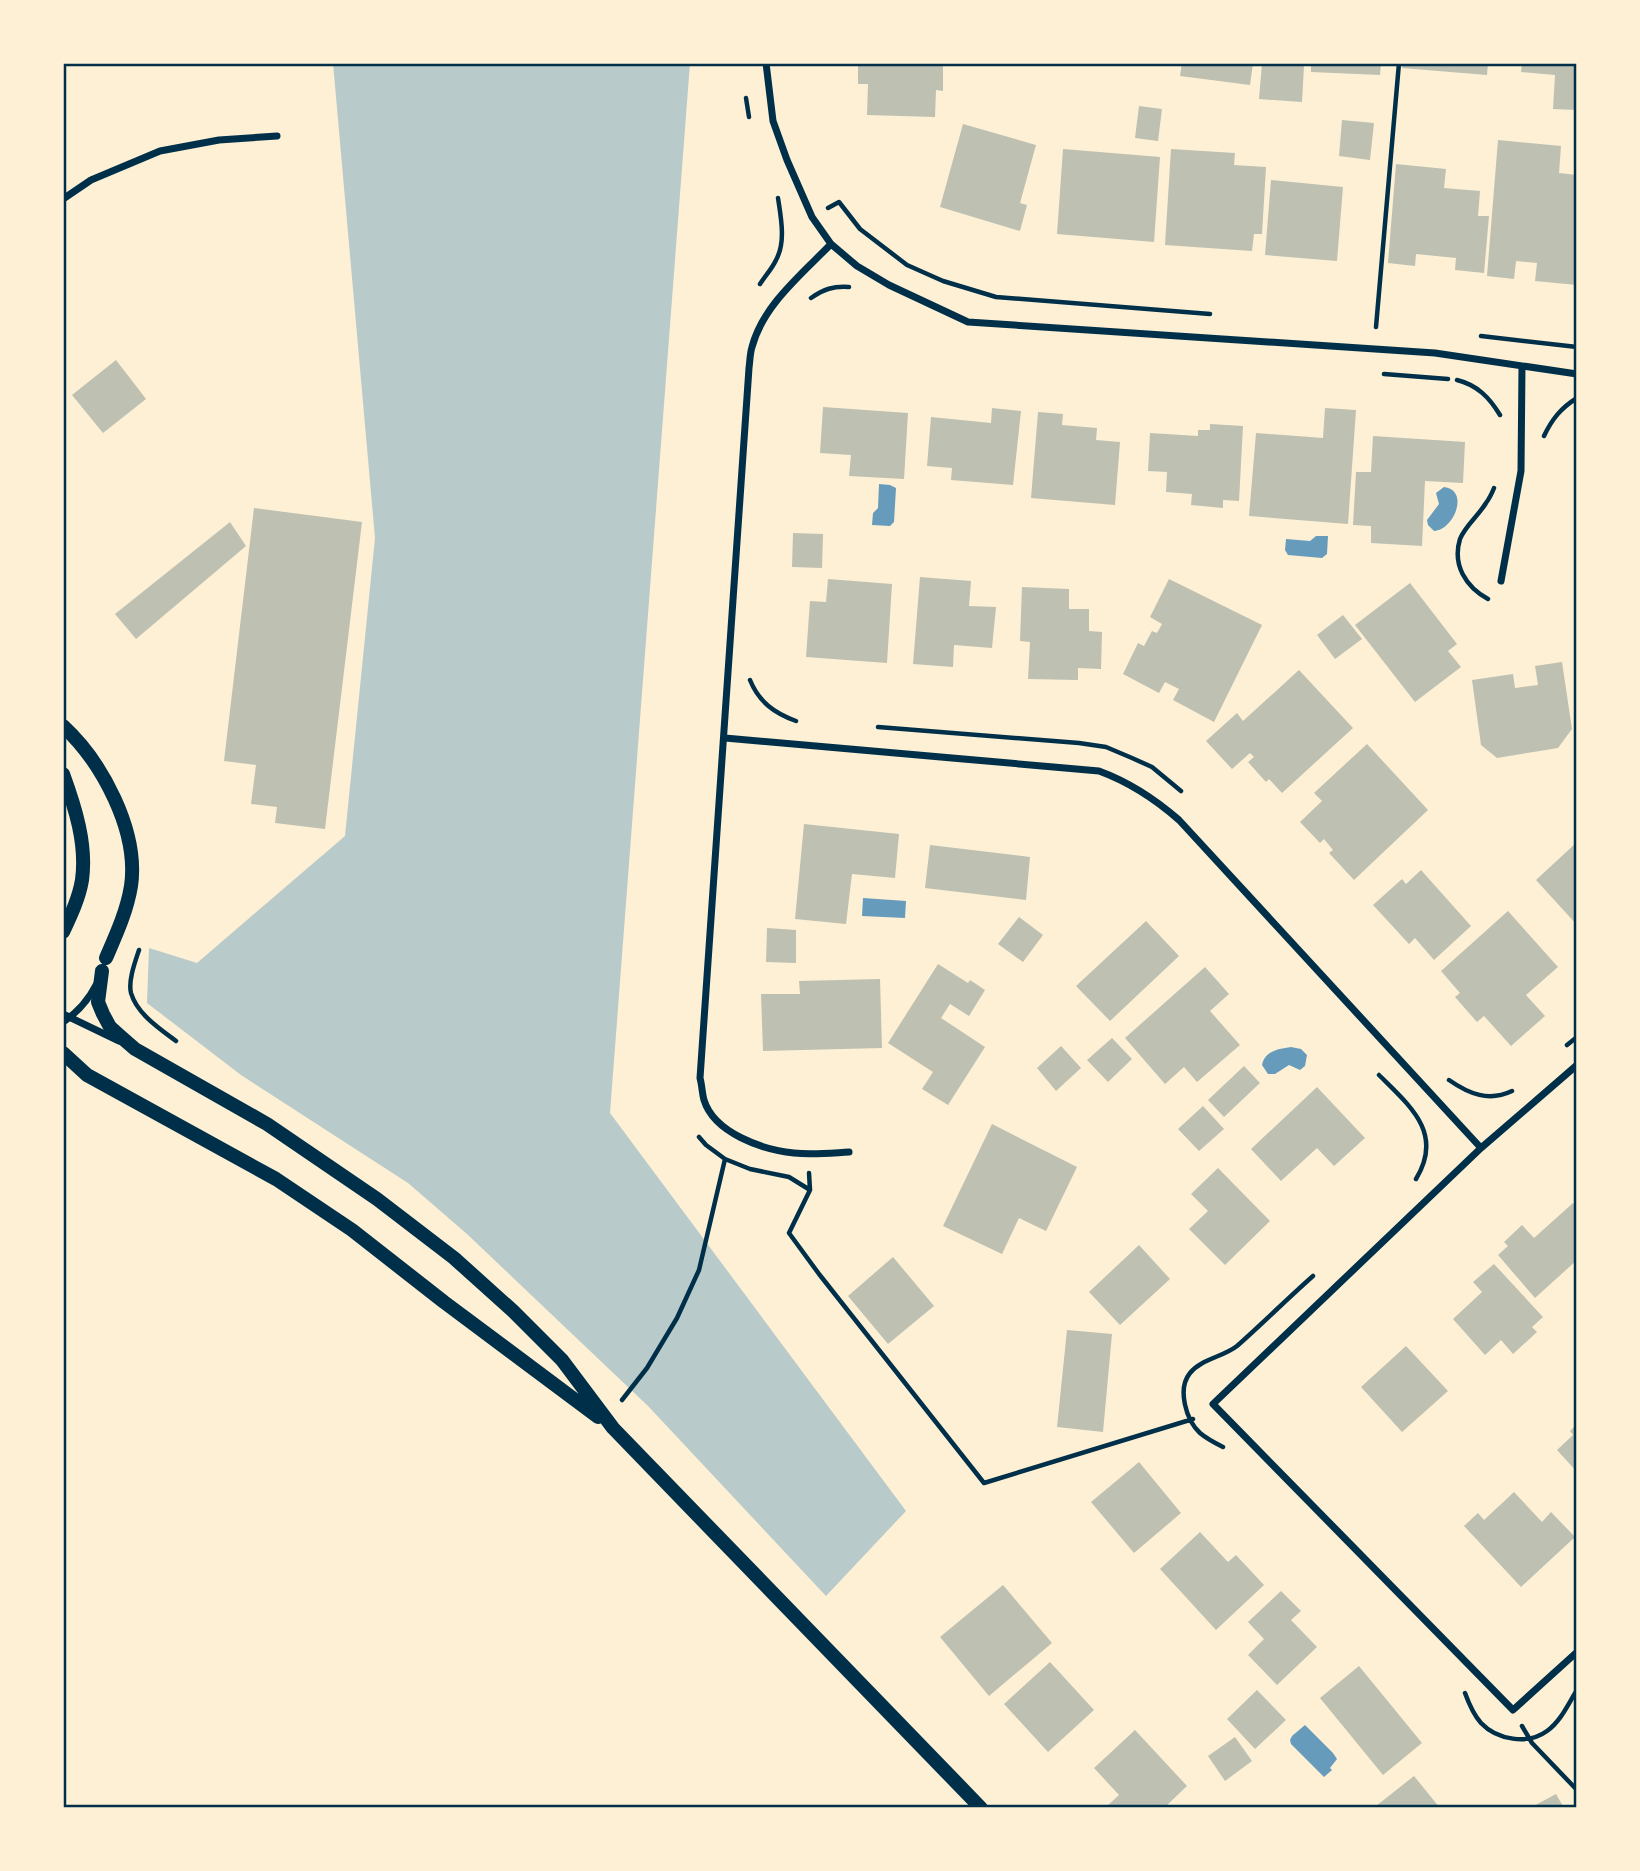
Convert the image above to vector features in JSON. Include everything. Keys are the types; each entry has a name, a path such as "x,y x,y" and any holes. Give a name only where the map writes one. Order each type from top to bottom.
{"main road":[{"path":"63,726 77,739 102,776 118,806 128,837 131,886 121,922 104,965 98,1002 110,1027 135,1049 267,1124 377,1199 454,1258 562,1360 613,1429"},
{"path":"63,774 75,807 83,853 82,881 63,932"},
{"path":"63,1052 87,1074 276,1179 341,1223 613,1429 981,1808"}],"street":[{"path":"766,63 773,121 787,160 812,217 831,244 857,266 889,285 968,322 1436,353 1577,374"},
{"path":"63,199 90,180 160,151 219,140 277,136"},
{"path":"831,244 787,289 765,318 752,347 700,1078 704,1102 715,1119 733,1133 755,1144 780,1151 849,1152"},
{"path":"1501,581 1521,471 1522,366"},
{"path":"725,738 1099,771 1119,779 1160,804 1179,820 1481,1148"},
{"path":"65,1018 80,1009 90,997 104,965"},
{"path":"65,1018 135,1049"},
{"path":"63,1063 87,1074"},
{"path":"1577,1065 1481,1148 1213,1404 1513,1710 1577,1652"}],"path":[{"path":"1363,326 1376,327 1399,63"},
{"path":"839,202 860,229 907,265 943,281 996,297 1218,314"},
{"path":"811,298 835,286 857,289"},
{"path":"1481,336 1577,347"},
{"path":"1372,373 1454,380 1469,384 1482,392 1502,419"},
{"path":"1544,443 1544,436 1552,419 1577,398"},
{"path":"1497,482 1486,504 1461,538 1458,555 1460,570 1468,585 1493,602 1505,604 1501,581"},
{"path":"751,669 750,681 766,705 796,721"},
{"path":"877,727 1106,747 1152,767 1187,797"},
{"path":"141,945 134,968 131,993 153,1024 178,1043"},
{"path":"1558,1054 1577,1037"},
{"path":"1443,1072 1450,1080 1480,1096 1493,1097 1510,1093 1519,1087"},
{"path":"1379,1075 1419,1119 1426,1137 1427,1154 1414,1182"},
{"path":"808,1153 810,1190 789,1233 984,1483 1191,1420 1213,1404"},
{"path":"725,1159 750,1169 789,1177 810,1190"},
{"path":"1234,1452 1198,1431 1185,1406 1186,1381 1190,1373 1199,1366 1234,1348 1314,1275"},
{"path":"1460,1683 1479,1721 1488,1730 1512,1739 1530,1739 1546,1732 1556,1722 1577,1690"},
{"path":"1513,1710 1530,1739 1577,1790"}],"shaded area":[{"path":"333,63 690,63 610,1113 906,1511 826,1596 648,1406 467,1234 408,1183 241,1075 147,1003 149,948 197,963 345,836 375,538"}],"water":[{"path":"879,484 896,488 894,522 890,526 872,525 873,513 878,508"},
{"path":"1444,487 1452,490 1458,502 1448,524 1434,531 1427,520 1439,504 1436,493"},
{"path":"1316,536 1328,536 1327,554 1322,558 1288,555 1285,550 1286,539 1310,541"},
{"path":"863,898 906,901 905,918 862,916"},
{"path":"1291,1047 1301,1049 1307,1055 1305,1066 1300,1070 1289,1065 1275,1074 1268,1074 1262,1065 1266,1057 1277,1050"},
{"path":"1305,1725 1337,1759 1330,1768 1332,1770 1324,1777 1291,1744 1292,1736"}],"building":[{"path":"858,63 943,63 943,91 936,90 935,117 867,115 868,84 858,84"},
{"path":"1182,63 1253,63 1250,85 1180,76"},
{"path":"1262,63 1304,66 1302,102 1259,99"},
{"path":"1311,63 1381,63 1380,75 1311,72"},
{"path":"1403,63 1488,63 1487,75 1402,68"},
{"path":"1522,63 1577,63 1577,110 1553,109 1555,75 1521,72"},
{"path":"1139,106 1162,109 1158,141 1135,138"},
{"path":"1342,120 1374,123 1370,160 1339,156"},
{"path":"963,124 1036,145 1020,203 1027,205 1020,231 940,207"},
{"path":"1498,140 1561,146 1559,173 1577,175 1577,285 1535,281 1537,263 1516,261 1514,279 1487,276"},
{"path":"1063,149 1160,157 1154,242 1057,234"},
{"path":"1171,149 1235,153 1234,165 1266,167 1262,234 1254,234 1252,251 1165,245"},
{"path":"1396,164 1446,169 1444,188 1480,191 1478,216 1489,216 1484,273 1455,270 1456,258 1416,254 1415,266 1388,263"},
{"path":"1271,180 1343,187 1337,261 1265,255"},
{"path":"116,360 146,399 103,433 72,395"},
{"path":"823,407 908,413 904,479 849,476 851,455 820,453"},
{"path":"992,408 1021,411 1013,485 951,480 952,468 927,466 931,417 991,423"},
{"path":"1325,408 1356,410 1348,524 1249,516 1256,433 1323,438"},
{"path":"1038,412 1063,414 1062,425 1097,428 1096,440 1120,442 1115,505 1031,498"},
{"path":"1210,424 1243,426 1239,501 1223,500 1223,508 1191,505 1192,494 1166,492 1167,472 1148,471 1150,433 1198,436 1198,430 1210,430"},
{"path":"1373,436 1465,442 1463,483 1425,481 1422,546 1371,543 1371,526 1353,525 1356,472 1371,472"},
{"path":"254,508 362,522 325,829 275,823 277,807 251,804 256,765 224,761"},
{"path":"230,522 246,546 136,639 115,614"},
{"path":"793,533 823,534 822,568 792,567"},
{"path":"920,577 971,581 969,606 996,607 992,648 954,645 953,667 913,664"},
{"path":"828,579 892,584 887,663 806,657 810,601 826,602"},
{"path":"1169,579 1262,625 1214,722 1173,700 1179,689 1165,682 1159,693 1123,674 1138,643 1144,646 1152,631 1157,633 1162,624 1150,617"},
{"path":"1410,583 1457,644 1448,651 1461,667 1415,702 1355,625"},
{"path":"1022,587 1069,589 1069,609 1089,609 1089,631 1102,632 1101,669 1078,668 1078,680 1028,679 1030,642 1020,641"},
{"path":"1343,615 1362,639 1335,659 1317,635"},
{"path":"1562,662 1572,729 1558,748 1497,758 1481,745 1472,680 1513,674 1515,688 1538,685 1535,666"},
{"path":"1299,670 1353,728 1282,793 1269,779 1266,782 1248,762 1254,757 1250,753 1232,769 1206,741 1237,713 1243,721"},
{"path":"1367,744 1428,810 1354,880 1329,853 1333,850 1324,839 1320,843 1300,822 1322,801 1314,793"},
{"path":"804,824 899,834 895,878 852,874 846,924 795,919"},
{"path":"1577,842 1577,925 1536,880"},
{"path":"930,845 1030,857 1026,900 925,888"},
{"path":"1421,870 1471,926 1434,960 1415,938 1409,944 1373,905 1402,879 1406,884"},
{"path":"1508,911 1558,967 1526,995 1545,1016 1511,1046 1484,1016 1477,1022 1455,997 1460,993 1441,971"},
{"path":"1019,917 1043,935 1023,962 998,944"},
{"path":"1146,921 1179,956 1110,1021 1076,986"},
{"path":"767,928 796,930 796,963 766,962"},
{"path":"938,964 968,983 970,980 985,990 969,1016 950,1004 941,1018 985,1047 948,1105 922,1089 933,1072 888,1043"},
{"path":"1205,967 1229,994 1210,1011 1240,1045 1197,1082 1184,1067 1165,1084 1125,1038"},
{"path":"880,979 882,1048 763,1051 761,994 800,994 799,981"},
{"path":"1112,1038 1132,1059 1108,1082 1087,1060"},
{"path":"1061,1046 1081,1068 1056,1091 1037,1068"},
{"path":"1244,1066 1260,1083 1224,1117 1208,1100"},
{"path":"1317,1087 1365,1138 1334,1166 1317,1148 1281,1181 1251,1149"},
{"path":"1203,1106 1224,1129 1199,1151 1178,1129"},
{"path":"992,1124 1077,1167 1046,1231 1019,1218 1002,1254 943,1226"},
{"path":"1218,1168 1270,1221 1225,1265 1189,1229 1208,1211 1191,1194"},
{"path":"1573,1203 1577,1208 1577,1260 1535,1298 1498,1255 1508,1246 1504,1242 1522,1225 1534,1238"},
{"path":"1139,1245 1170,1279 1120,1325 1089,1292"},
{"path":"893,1257 934,1306 888,1344 848,1296"},
{"path":"1494,1264 1543,1317 1532,1327 1537,1332 1513,1354 1501,1340 1485,1355 1453,1319 1482,1292 1473,1282"},
{"path":"1067,1330 1112,1334 1103,1432 1057,1427"},
{"path":"1406,1346 1448,1391 1402,1432 1361,1387"},
{"path":"1577,1424 1577,1472 1557,1450 1573,1435 1570,1431"},
{"path":"1139,1462 1181,1513 1134,1553 1091,1502"},
{"path":"1514,1492 1542,1522 1551,1512 1575,1537 1521,1587 1464,1526 1478,1513 1484,1520"},
{"path":"1200,1532 1228,1562 1236,1555 1264,1585 1216,1630 1160,1569"},
{"path":"1003,1585 1052,1643 989,1696 940,1637"},
{"path":"1281,1591 1301,1611 1291,1620 1317,1647 1277,1685 1248,1655 1264,1639 1248,1622"},
{"path":"1050,1662 1094,1710 1048,1752 1004,1704"},
{"path":"1359,1666 1422,1743 1383,1775 1320,1698"},
{"path":"1257,1690 1286,1720 1255,1749 1227,1719"},
{"path":"1135,1730 1187,1786 1164,1808 1105,1808 1119,1795 1094,1768"},
{"path":"1235,1737 1252,1761 1225,1781 1208,1756"},
{"path":"1414,1776 1440,1808 1376,1806"},
{"path":"1556,1794 1564,1808 1530,1808"}]}
